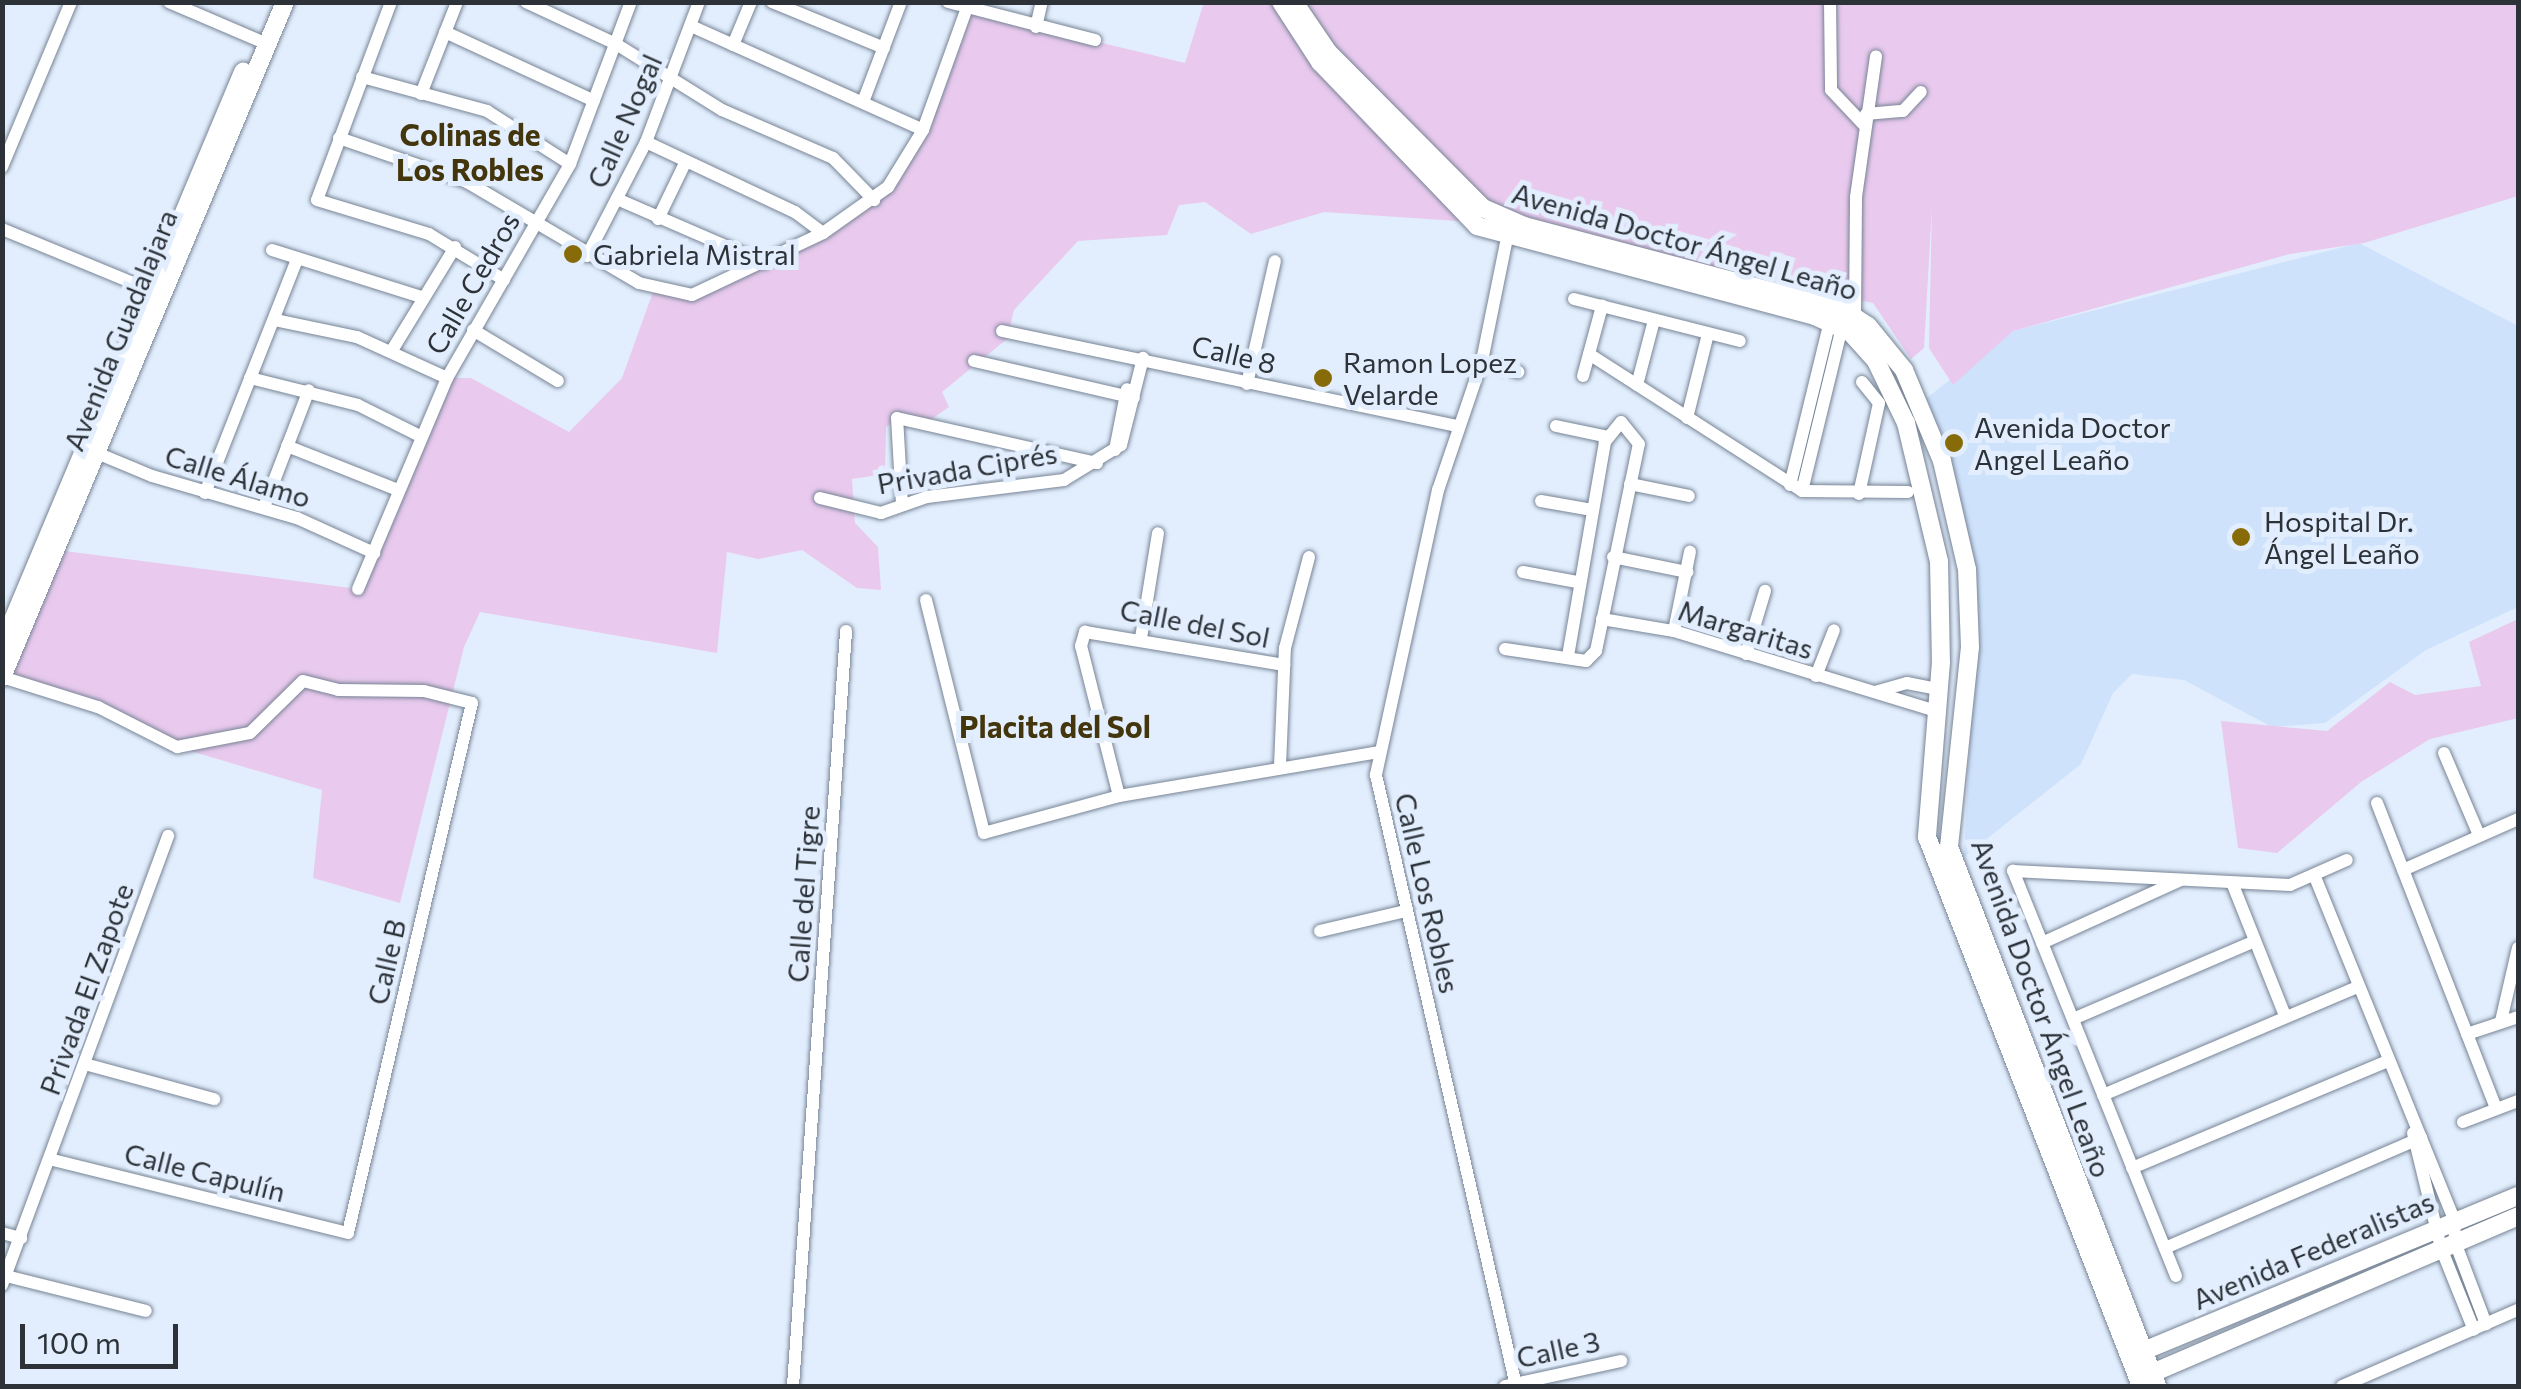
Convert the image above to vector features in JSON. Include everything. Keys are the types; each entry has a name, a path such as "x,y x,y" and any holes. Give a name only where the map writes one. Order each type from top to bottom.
{"street":[{"path":"2,168 71,2"},
{"name":"Avenida Guadalajara","path":"262,42 272,2"},
{"name":"Avenida Guadalajara","path":"2,678 224,132 262,42 285,2"},
{"path":"391,2 317,200 403,224 455,247 504,280"},
{"path":"421,94 457,2"},
{"path":"526,2 616,44 671,82 833,158 874,200"},
{"path":"569,20 574,2"},
{"name":"Calle Cedros","path":"358,589 447,378 570,164 632,2"},
{"name":"Calle Nogal","path":"587,256 646,142 699,2"},
{"path":"733,45 752,2"},
{"path":"772,2 884,48"},
{"path":"862,102 902,2"},
{"path":"948,2 1036,28 1095,40"},
{"path":"1036,28 1042,2"},
{"name":"Avenida Doctor Ángel Leaño","path":"1281,2 1320,62 1472,222 1506,238 1842,321 1869,351 1887,380 1926,494 1943,618 1926,838 2147,1381"},
{"name":"Avenida Doctor Ángel Leaño","path":"1294,2 1328,52 1498,217 1842,321 1892,353 1926,415 1966,569 1970,647 1949,847 2136,1354"},
{"path":"1830,2 1831,90 1865,120"},
{"path":"173,3 262,42"},
{"path":"338,138 467,182 587,256 654,289 686,296 823,233 874,200 924,130 968,6"},
{"path":"690,26 924,130"},
{"path":"445,32 594,101"},
{"path":"1796,488 1826,365 1842,321 1876,56"},
{"path":"362,76 487,112 570,164"},
{"path":"1865,120 1902,112 1921,92"},
{"path":"646,142 795,212 823,233"},
{"path":"658,218 686,161"},
{"path":"617,199 765,262"},
{"path":"2,229 158,294"},
{"name":"Calle Los Robles","path":"1506,238 1482,361 1455,426 1378,752 1380,802 1512,1386"},
{"path":"391,352 455,247"},
{"path":"272,250 424,298"},
{"path":"205,494 297,259"},
{"path":"1248,384 1275,261"},
{"path":"1574,300 1740,342"},
{"path":"1583,376 1602,306"},
{"path":"275,320 357,337 447,378"},
{"path":"1637,386 1654,320"},
{"path":"473,330 558,381"},
{"name":"Calle 8","path":"1002,331 1455,426"},
{"path":"1687,418 1708,334"},
{"path":"1589,354 1796,488 1859,494 1908,492"},
{"name":"Privada Ciprés","path":"820,498 881,513 902,504 1064,480 1098,464 1115,450 1139,357"},
{"path":"1482,361 1518,372"},
{"path":"974,362 1130,397"},
{"path":"250,378 309,390 420,436"},
{"path":"1859,494 1879,403 1862,382"},
{"path":"264,507 309,390"},
{"path":"902,504 897,418 1098,464"},
{"path":"1504,649 1586,661 1596,651 1638,435 1621,422 1608,437 1577,582 1568,657"},
{"path":"1556,426 1608,437"},
{"path":"287,446 398,490"},
{"name":"Avenida Guadalajara","path":"2,646 92,451"},
{"name":"Calle Álamo","path":"92,451 205,494 264,507 374,553"},
{"path":"1630,484 1690,496"},
{"path":"1542,501 1592,510"},
{"path":"1141,638 1158,533"},
{"path":"1674,631 1690,552"},
{"name":"Calle del Sol","path":"1280,766 1284,665 1308,557"},
{"path":"1613,557 1687,572"},
{"path":"1524,572 1577,582"},
{"path":"1746,654 1765,591"},
{"path":"926,600 984,833 1119,796 1378,752"},
{"name":"Margaritas","path":"1602,620 1674,631 1936,711"},
{"path":"1816,676 1834,630"},
{"name":"Calle del Tigre","path":"792,1386 846,631"},
{"name":"Calle del Sol","path":"1119,796 1081,646 1085,632 1141,638 1284,665"},
{"name":"Calle B","path":"2,678 98,707 177,747 250,733 303,681 338,690 424,691 472,703 348,1233"},
{"name":"Margaritas","path":"1873,693 1906,682 1939,689"},
{"path":"2444,753 2479,834"},
{"path":"2377,803 2496,1108"},
{"path":"2403,870 2518,819"},
{"name":"Privada El Zapote","path":"4,1280 168,836"},
{"path":"2176,1276 2013,872 2232,886 2290,885 2347,860"},
{"path":"2314,877 2416,1136 2447,1223 2448,1245 2480,1327"},
{"path":"2042,943 2182,880"},
{"path":"2232,886 2286,1016"},
{"path":"1320,930 1406,911"},
{"path":"2072,1019 2255,940"},
{"path":"2501,1022 2518,948"},
{"path":"2103,1096 2358,986"},
{"path":"2468,1034 2518,1017"},
{"path":"2132,1168 2388,1061"},
{"path":"86,1064 214,1099"},
{"path":"2463,1122 2518,1101"},
{"path":"2165,1248 2416,1136"},
{"name":"Calle Capulín","path":"50,1159 348,1233"},
{"name":"Avenida Federalistas","path":"2136,1354 2518,1196"},
{"name":"Avenida Federalistas","path":"2147,1381 2518,1216"},
{"path":"2,1233 21,1238"},
{"path":"4,1280 146,1311"},
{"path":"2342,1386 2518,1310"},
{"name":"Calle 3","path":"1512,1386 1620,1361"}],"shaded area":[{"path":"1204,2 2518,3 2518,196 2364,243 2290,254 2013,331 1953,385 1929,348 1932,206 1924,348 1911,359 1873,303 1834,295 1832,300 1516,225 1324,212 1251,234 1205,202 1179,205 1167,235 1078,241 1014,310 1007,339 942,392 949,407 930,420 901,416 886,427 885,474 852,479 855,523 878,547 881,590 857,588 802,550 758,559 727,552 717,653 480,612 464,647 400,903 313,878 322,790 177,747 135,723 3,677 57,550 358,589 447,378 471,378 569,432 622,378 654,289 678,296 823,233 897,176 967,10 1185,63"},
{"name":"Hospital Dr. Ángel Leaño","path":"2359,243 2518,326 2518,607 2426,650 2325,723 2272,727 2184,680 2132,674 2113,693 2081,764 1964,857 1976,608 1924,400 2013,331"},
{"path":"2518,619 2518,718 2430,739 2361,782 2277,853 2238,848 2221,721 2327,731 2390,682 2415,695 2481,686 2469,642"}],"place":[{"name":"Gabriela Mistral","path":"573,254"},
{"name":"Ramon Lopez Velarde","path":"1323,378"},
{"name":"Avenida Doctor Angel Leaño","path":"1954,443"},
{"name":"Hospital Dr. Ángel Leaño","path":"2241,537"}],"district":[{"name":"Colinas de Los Robles","path":"470,151"},
{"name":"Placita del Sol","path":"1055,726"}]}
